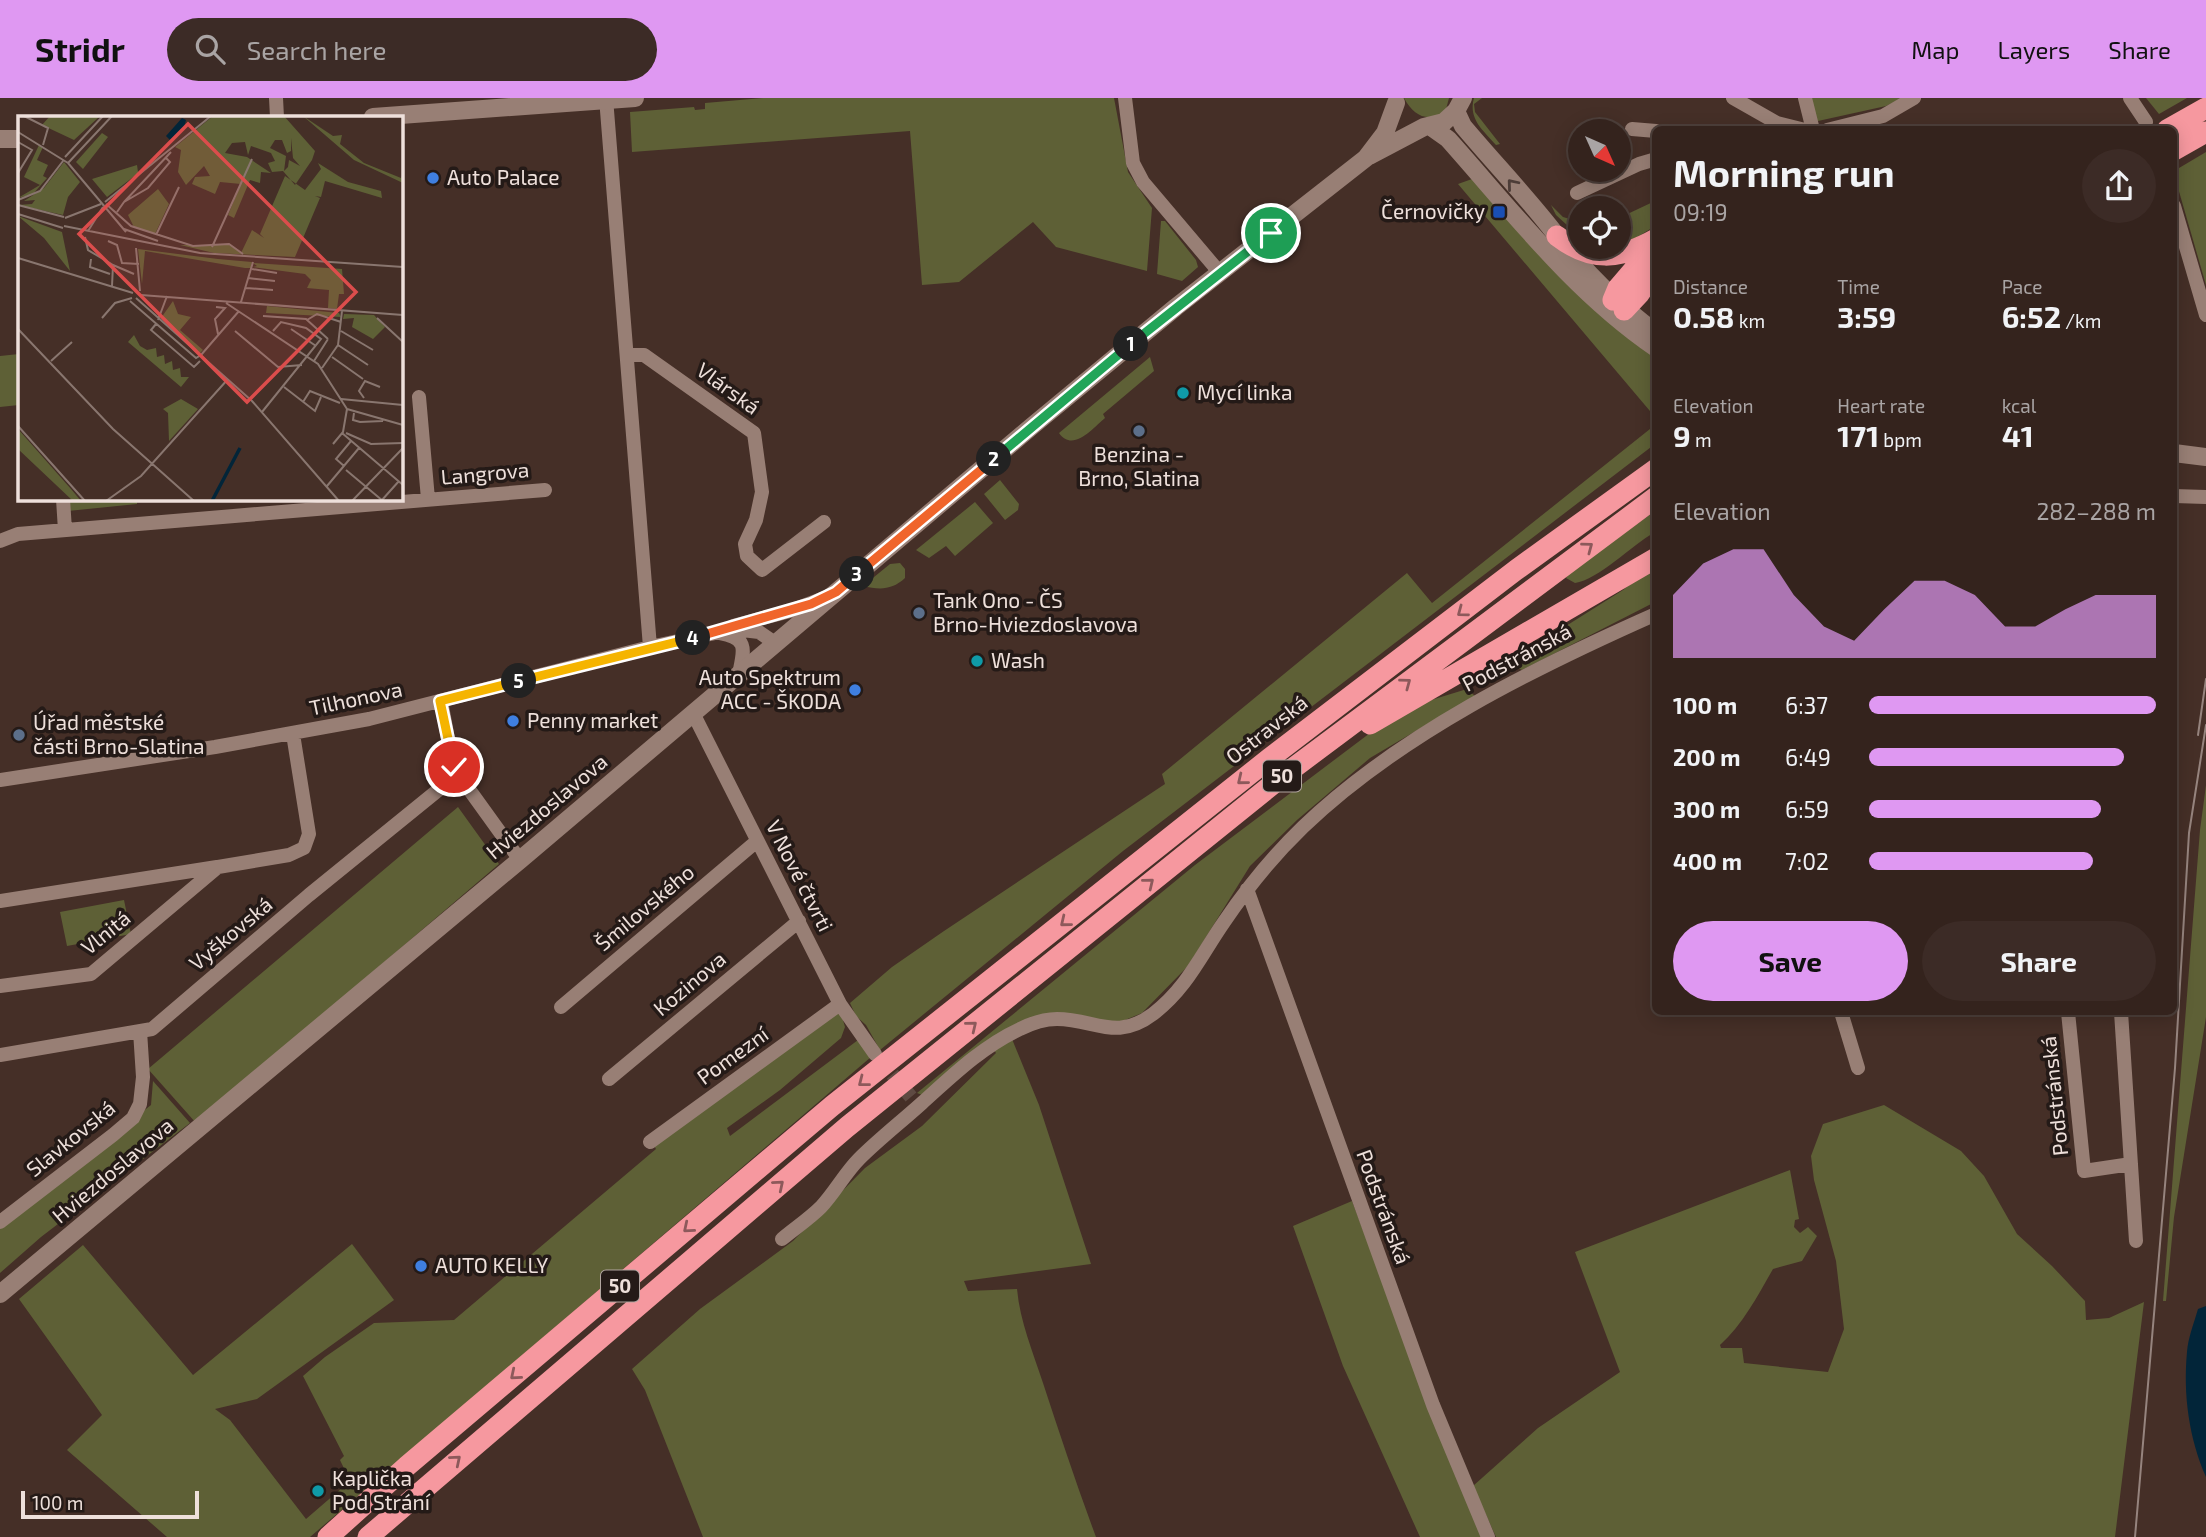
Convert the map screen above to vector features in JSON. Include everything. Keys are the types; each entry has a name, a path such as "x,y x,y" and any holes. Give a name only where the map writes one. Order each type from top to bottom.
{"highway":[{"path":"2173,126 2206,108"},
{"path":"2177,148 2206,132"},
{"path":"1557,236 1581,252 1610,256 1636,250 1652,241"},
{"path":"1613,300 1618,288 1652,249"},
{"path":"1613,300 1639,294 1652,275"},
{"name":"Ostravská","path":"328,1537 418,1457 832,1106 1270,758 1516,570 1652,472"},
{"name":"50","path":"368,1537 836,1136 1284,775 1652,500"},
{"name":"50","path":"1284,775 1652,560"}],"main road":[{"path":"387,116 635,98"},
{"path":"1394,101 1408,118 1448,139 1563,270 1652,345"},
{"name":"Hviezdoslavova","path":"0,1294 520,860 1023,434 1366,158 1385,132 1394,101"},
{"path":"1366,158 1427,127 1444,122 1459,105"},
{"path":"1459,105 1463,126 1571,256 1613,300"},
{"path":"0,139 18,139"},
{"path":"1536,238 1652,330"},
{"path":"2177,453 2201,456"}],"street":[{"path":"275,98 277,116"},
{"path":"1125,98 1133,163 1143,182 1220,273"},
{"path":"1733,98 1774,126"},
{"path":"1805,98 1812,126"},
{"path":"1843,126 1884,116 1914,98"},
{"path":"2130,98 2146,122"},
{"path":"606,100 650,647"},
{"path":"1632,129 1652,131"},
{"path":"1577,193 1652,160"},
{"path":"2177,216 2206,316"},
{"name":"Vlárská","path":"627,355 644,355 754,433 762,492 757,520 745,544 747,556 762,570 824,522"},
{"name":"Langrova","path":"419,397 428,499"},
{"name":"Langrova","path":"0,535 307,504 428,499 545,489"},
{"path":"2177,496 2206,497"},
{"path":"63,500 65,530"},
{"name":"Langrova","path":"0,541 18,534"},
{"name":"Tilhonova","path":"715,633 790,611 836,592"},
{"name":"Podstránská","path":"782,1239 820,1208 858,1160 915,1102 973,1058 1018,1029 1041,1020 1059,1019 1116,1030 1133,1026 1151,1015 1171,998 1196,969 1247,889 1303,827 1377,765 1453,717 1560,656 1652,616"},
{"name":"Tilhonova","path":"0,780 293,734 734,629 759,632 775,642"},
{"path":"715,633 736,637 742,646 739,674"},
{"path":"440,701 457,774 520,860"},
{"name":"V Nové čtvrti","path":"694,713 840,1004 876,1054"},
{"name":"Vlnitá","path":"0,901 289,855 304,848 309,834 293,734"},
{"name":"Vyškovská","path":"0,1055 152,1029 309,895 457,774"},
{"name":"Šmilovského","path":"561,1007 757,841"},
{"name":"Vlnitá","path":"0,986 91,974 218,867"},
{"name":"Podstránská","path":"1247,889 1433,1405 1488,1537"},
{"name":"Kozinova","path":"609,1079 799,921"},
{"name":"Pomezní","path":"650,1142 840,1004"},
{"path":"1842,1015 1858,1068"},
{"name":"Podstránská","path":"2068,1015 2084,1171 2131,1164"},
{"path":"2122,1015 2136,1241"},
{"name":"Slavkovská","path":"0,1222 133,1118 140,1104 143,1077 140,1031"}],"green space":[{"path":"763,98 1114,98 1128,172 1152,208 1147,271 1056,247 1033,222 959,282 922,285 910,131 632,152 630,112 694,107 695,110 705,109 705,103"},
{"path":"1404,98 1449,98 1445,113 1426,117 1416,113"},
{"path":"1474,98 1482,98 1474,104 1475,112 1500,144 1496,145 1478,124 1473,112"},
{"path":"1812,98 1903,98 1886,106 1818,121 1814,119"},
{"path":"2146,98 2187,98 2159,114"},
{"path":"2206,152 2206,285 2177,184 2177,169"},
{"path":"1472,179 1509,221 1652,352 1652,413 1458,184"},
{"path":"1652,202 1652,228 1631,239 1631,212"},
{"path":"1551,205 1568,218 1568,226 1556,215"},
{"path":"1161,221 1165,221 1196,260 1198,267 1182,281 1157,274"},
{"path":"18,354 18,405 0,407 0,356"},
{"path":"1150,357 1154,371 1103,414 1105,418 1089,432 1077,440 1065,439 1059,433"},
{"path":"1652,427 1652,446 1123,851 880,1050 850,1003 892,967 1165,784 1162,774 1407,573 1432,603"},
{"path":"1000,480 1019,504 1018,510 1005,520 984,494"},
{"path":"67,500 137,500 137,504 68,511"},
{"path":"975,502 993,523 955,556 946,546 929,558 916,550"},
{"path":"1652,513 1652,534 1604,569 1575,583 1566,578 1569,573"},
{"path":"900,563 905,569 905,578 900,582 886,588 863,586 890,564"},
{"path":"1652,571 1652,604 1522,670 1510,664 1520,655 1636,579"},
{"path":"1467,689 1475,696 1370,758 1297,820 1250,866 1188,966 1142,1013 1113,1025 1018,1024 922,1095 917,1093 1195,865 1378,727 1428,701"},
{"path":"2206,785 2206,1017 2174,1217 2166,1301 2163,1301 2200,830"},
{"path":"458,807 499,864 196,1123 148,1069"},
{"path":"124,900 131,934 67,946 60,912"},
{"path":"840,1010 845,1027 841,1038 780,1090 727,1128 730,1136 858,1040 871,1057 310,1537 167,1537 67,1450 102,1415 19,1299 83,1245 193,1375 352,1244 394,1300 257,1399 215,1409 230,1420 306,1519 350,1481 340,1460 344,1456 303,1376 374,1323 454,1320 656,1149 653,1144"},
{"path":"1012,1039 1039,1105 1091,1264 964,1281 968,1291 1017,1289 1027,1337 1096,1537 703,1537 645,1390 632,1369 700,1309 793,1241 865,1168 922,1126 996,1053 994,1050"},
{"path":"153,1081 190,1123 41,1237 0,1273 0,1225 151,1105"},
{"path":"1884,1105 1961,1151 1984,1176 2017,1234 2085,1301 2086,1320 2109,1318 2144,1302 2115,1537 1496,1537 1473,1486 1538,1428 1620,1372 1575,1252 1790,1170 1799,1219 1795,1220 1794,1227 1800,1233 1808,1227 1817,1236 1802,1261 1773,1269 1743,1319 1720,1345 1721,1348 1742,1348 1744,1363 1828,1372 1844,1329 1836,1261 1814,1180 1811,1156 1823,1124"},
{"path":"1352,1201 1449,1457 1484,1537 1420,1537 1343,1366 1293,1226"}],"water":[{"path":"2206,1306 2206,1477 2191,1432 2186,1384 2190,1336 2198,1309"}],"tunnel":[{"path":"879,1058 911,1097"}],"tram line":[{"path":"2198,735 2206,679"},
{"path":"2135,1537 2175,1068 2189,833 2206,725"}],"place":[{"name":"Auto Palace","path":"433,178"},
{"name":"Černovičky","path":"1499,212"},
{"name":"Mycí linka","path":"1183,393"},
{"name":"Benzina - Brno, Slatina","path":"1139,431"},
{"name":"Tank Ono - ČS Brno-Hviezdoslavova","path":"919,613"},
{"name":"Wash","path":"977,661"},
{"name":"Auto Spektrum ACC - ŠKODA","path":"855,690"},
{"name":"Penny market","path":"513,721"},
{"name":"Úřad městské části Brno-Slatina","path":"19,735"},
{"name":"AUTO KELLY","path":"421,1266"},
{"name":"Kaplička Pod Strání","path":"318,1491"}],"route":[{"path":"454,767 440,701 715,633 811,604 836,592 1153,326 1271,233"}]}
